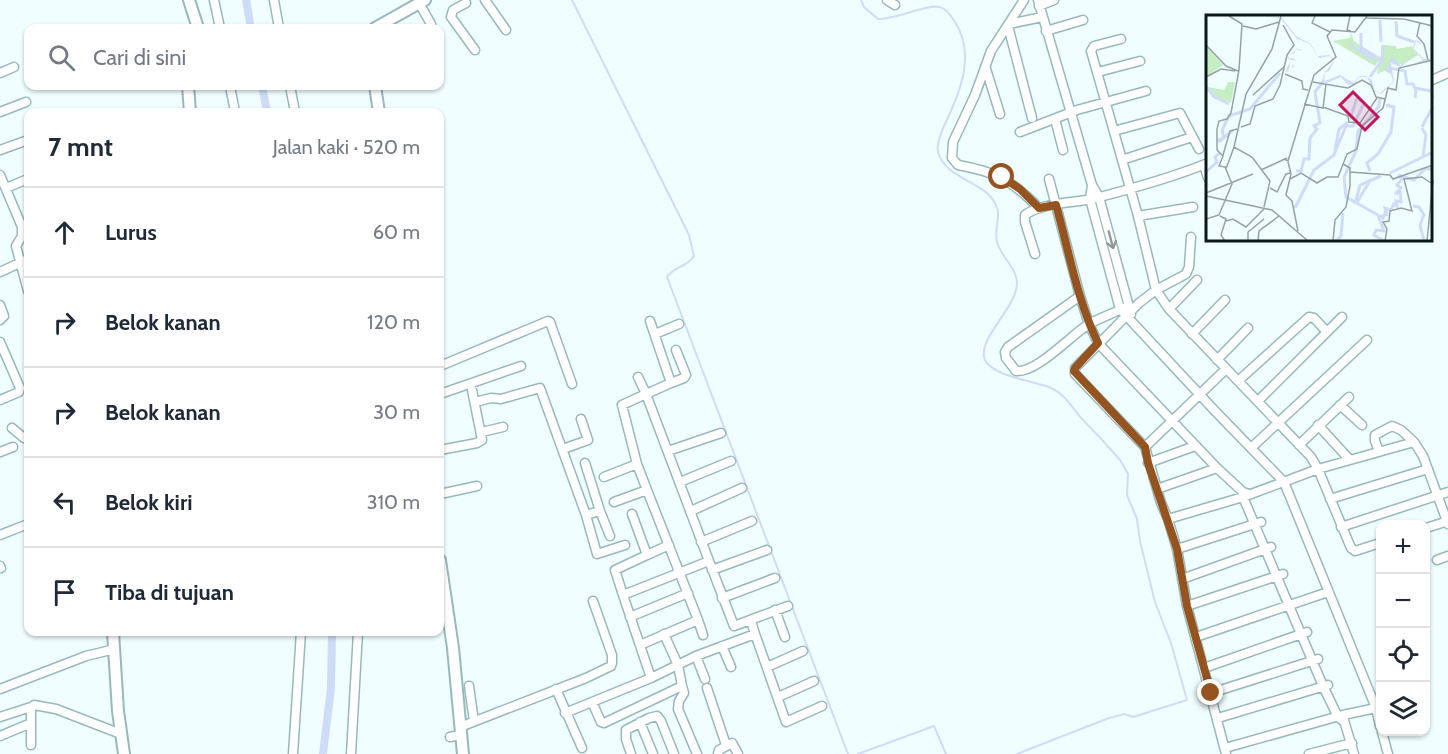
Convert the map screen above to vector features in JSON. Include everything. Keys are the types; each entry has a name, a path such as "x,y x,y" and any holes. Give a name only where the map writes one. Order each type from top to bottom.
{"street":[{"path":"189,0 197,24"},
{"path":"214,0 219,24"},
{"path":"274,0 278,24"},
{"path":"485,0 506,30"},
{"path":"1024,0 991,51 986,68 953,142 952,158 958,165 991,172 1002,177 1020,189 1039,208"},
{"path":"1054,0 1038,3 1127,312 1199,394 1284,482 1376,708 1225,751 1187,606 1177,549 1148,463 1145,447 1075,374 1075,368 1127,312 1156,290 1181,278 1188,271 1191,237"},
{"path":"467,1 453,10 451,17 475,50"},
{"path":"382,24 419,2 431,24"},
{"path":"1008,25 1042,16"},
{"path":"1046,31 1083,20"},
{"path":"1008,25 1032,118"},
{"path":"1121,39 1091,48 1131,189 1156,290 1169,309 1258,401 1318,468 1353,550 1376,544"},
{"path":"1098,72 1140,61"},
{"path":"0,73 14,67"},
{"path":"986,68 1000,114"},
{"path":"1433,79 1448,73"},
{"path":"188,90 190,108"},
{"path":"231,90 234,108"},
{"path":"291,90 294,108"},
{"path":"376,90 378,108"},
{"path":"1020,132 1106,101 1146,91"},
{"path":"0,112 26,102"},
{"path":"1114,131 1179,112 1199,149"},
{"path":"1055,119 1063,150"},
{"path":"1122,160 1192,137"},
{"path":"0,150 24,141"},
{"path":"1035,254 1025,218 1028,212 1131,189 1206,164"},
{"path":"0,175 19,221 22,236 16,246 24,259"},
{"path":"1049,179 1080,296 1098,343 1171,422 1245,494 1280,574 1289,604 1342,718 1354,754"},
{"path":"6,188 24,181"},
{"path":"1138,216 1193,207"},
{"path":"19,221 24,219"},
{"path":"0,272 24,261"},
{"path":"1169,309 1197,280"},
{"path":"1080,296 1008,347 1005,352 1006,358 1016,371 1022,371 1048,357 1089,324 1127,312"},
{"path":"1192,334 1226,300"},
{"path":"0,305 4,316 0,320"},
{"path":"1258,401 1342,317"},
{"path":"1238,381 1307,318 1314,318 1327,332"},
{"path":"444,364 548,321 572,384"},
{"path":"650,321 671,383"},
{"path":"655,334 679,324"},
{"path":"1217,360 1248,328"},
{"path":"1251,448 1367,340"},
{"path":"0,342 3,356 20,388 19,392 0,400"},
{"path":"676,350 686,375 684,378 622,405 637,464 703,635"},
{"path":"444,393 521,366"},
{"path":"1145,447 1226,369"},
{"path":"638,377 734,626 788,606"},
{"path":"475,402 491,398 501,399 540,388 586,515 597,554 625,545"},
{"path":"444,449 482,440 472,390"},
{"path":"1299,445 1349,397"},
{"path":"1340,405 1362,425"},
{"path":"563,449 588,440 581,419"},
{"path":"1318,425 1349,459"},
{"path":"1379,451 1375,435 1392,426 1398,428 1414,442 1428,469 1448,522 1430,527"},
{"path":"482,432 503,427"},
{"path":"12,428 24,438"},
{"path":"668,452 721,433"},
{"path":"1168,519 1284,482 1318,468 1414,442"},
{"path":"1148,463 1196,446"},
{"path":"0,452 13,447"},
{"path":"680,482 731,461"},
{"path":"585,463 610,536"},
{"path":"604,477 637,464"},
{"path":"1157,489 1217,468"},
{"path":"1330,498 1428,469"},
{"path":"444,493 477,486"},
{"path":"691,511 742,488"},
{"path":"614,502 647,490"},
{"path":"1341,526 1448,492"},
{"path":"586,515 600,511"},
{"path":"632,514 647,555"},
{"path":"701,542 752,521"},
{"path":"1177,549 1258,523"},
{"path":"0,535 24,526"},
{"path":"651,678 615,570 669,545"},
{"path":"1182,579 1268,548"},
{"path":"623,595 680,572 767,550"},
{"path":"1437,560 1448,556"},
{"path":"1187,606 1280,574"},
{"path":"722,598 774,578"},
{"path":"444,586 452,637 457,733 463,754"},
{"path":"1196,637 1328,592"},
{"path":"630,617 688,593"},
{"path":"457,733 474,721 607,669 612,663 612,655 593,601"},
{"path":"775,610 785,637"},
{"path":"640,645 698,620"},
{"path":"751,621 786,722 822,706"},
{"path":"1204,668 1304,633"},
{"path":"664,634 678,665 684,693 679,701 678,709 697,754"},
{"path":"566,713 651,678 696,656 755,634"},
{"path":"113,636 116,690 124,754"},
{"path":"293,754 301,636"},
{"path":"351,754 358,636"},
{"path":"722,646 731,667"},
{"path":"0,689 86,656 115,649"},
{"path":"767,667 803,651"},
{"path":"696,656 726,745"},
{"path":"1211,693 1315,660"},
{"path":"778,697 814,681"},
{"path":"592,702 601,722 604,723 682,686"},
{"path":"1218,718 1326,686"},
{"path":"469,687 474,721"},
{"path":"556,689 582,748"},
{"path":"0,717 37,705 121,734"},
{"path":"31,706 31,745"},
{"path":"631,754 625,732 628,728 649,718 659,718 674,754"},
{"path":"640,722 652,754"},
{"path":"0,736 31,723"},
{"path":"1383,736 1388,754"},
{"path":"1309,754 1352,743"},
{"path":"718,754 719,750 726,745 734,744 738,754"}],"waterway":[{"path":"246,0 250,24"},
{"path":"572,0 689,235 694,256 667,277 848,754"},
{"path":"861,0 864,7 878,19 927,8 942,8 952,18 961,34 964,47 964,73 940,137 938,152 947,167 983,190 994,201 998,213 997,242 1017,282 1016,292 1011,302 986,342 985,360 997,371 1044,385 1060,394 1120,460 1128,474 1127,495 1137,519 1155,602 1171,643 1187,700 1133,717 1124,714 1109,718 1017,754"},
{"path":"263,90 266,108"},
{"path":"323,754 331,688 332,636"},
{"path":"858,754 934,726 946,754"}],"route":[{"path":"1002,177 1020,189 1039,208 1056,205 1080,296 1098,343 1074,371 1145,447 1148,463 1177,549 1187,606 1211,693"}]}
